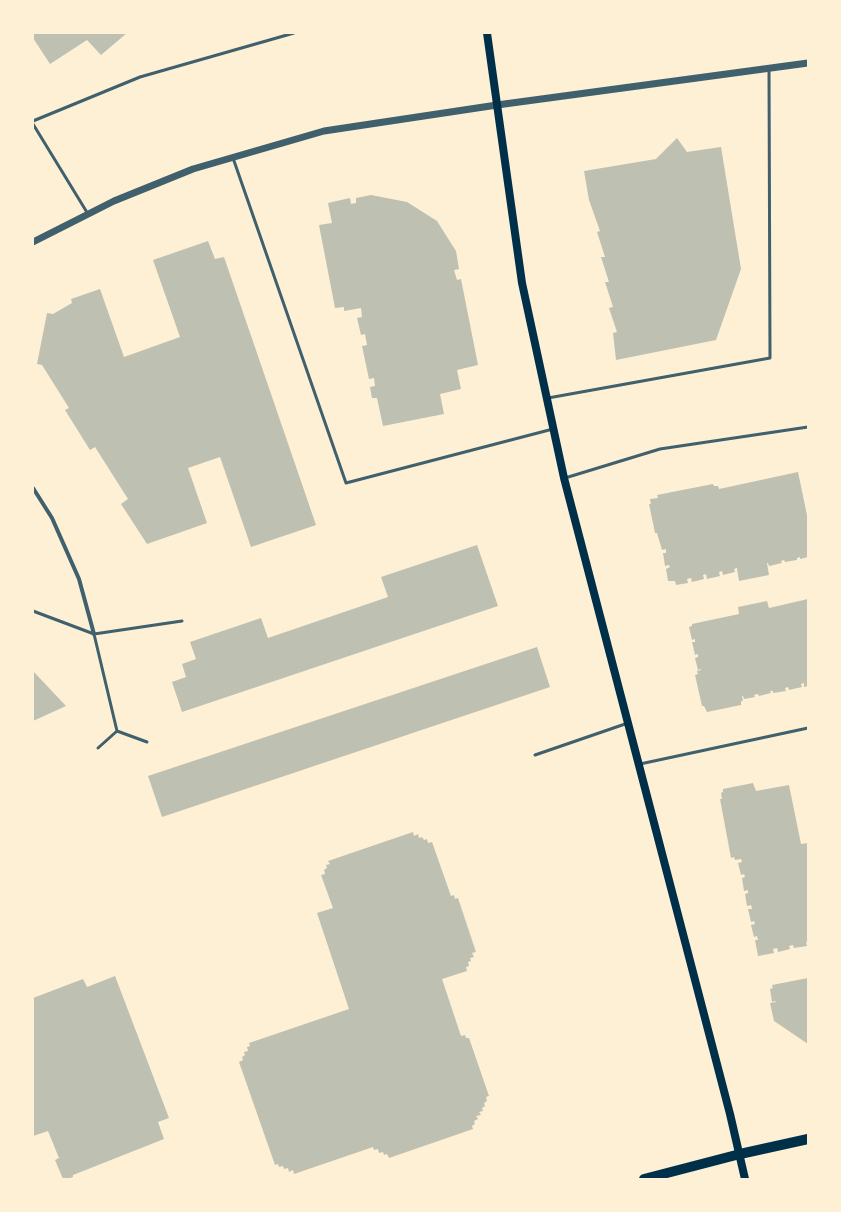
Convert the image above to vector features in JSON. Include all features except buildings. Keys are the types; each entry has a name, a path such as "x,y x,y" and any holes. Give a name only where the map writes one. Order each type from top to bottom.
{"main road":[{"path":"487,33 522,283 564,478 740,1154 745,1179"},
{"path":"644,1179 740,1154 808,1139"}],"street":[{"path":"33,242 114,201 193,169 324,131 497,105 808,63"},
{"path":"33,488 52,518 79,579 94,634"}],"lane":[{"path":"88,214 33,123 140,78 294,33"},
{"path":"547,398 770,358 769,69"},
{"path":"233,157 346,483 553,428"},
{"path":"564,478 660,449 808,427"},
{"path":"33,611 94,634 182,621"},
{"path":"94,634 117,731"},
{"path":"535,755 628,723"},
{"path":"638,764 808,728"},
{"path":"117,731 147,742"},
{"path":"98,748 117,731"}]}
